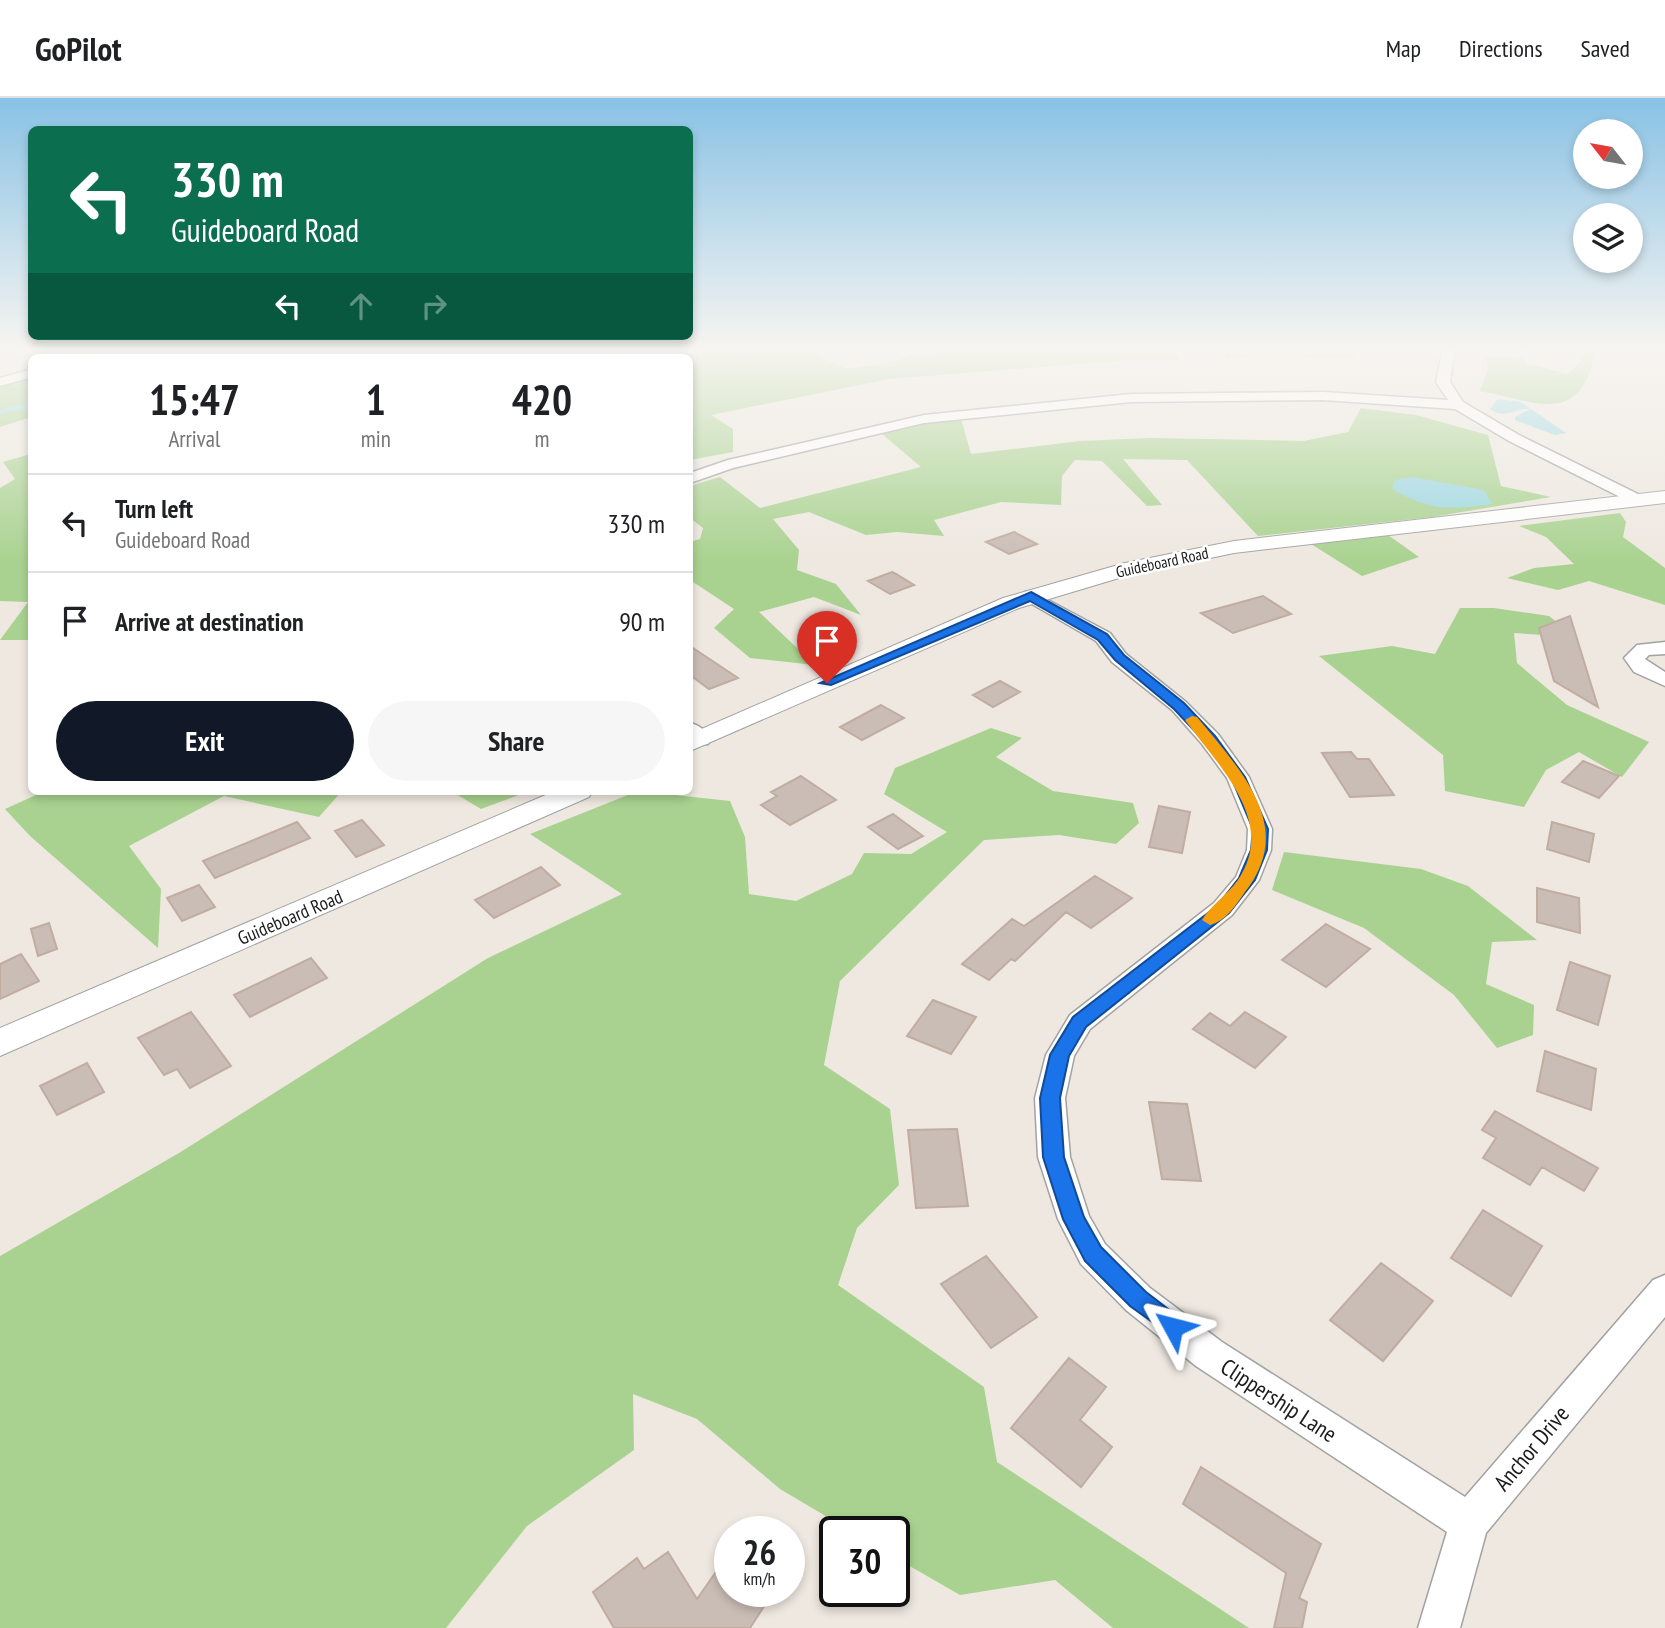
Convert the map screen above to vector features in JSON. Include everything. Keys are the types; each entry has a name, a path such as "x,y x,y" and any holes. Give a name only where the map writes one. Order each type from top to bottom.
{"street":[{"path":"693,477 729,465 930,418"},
{"path":"1481,418 1514,438 1639,500"},
{"name":"Guideboard Road","path":"693,737 1021,600 1125,569 1234,547 1665,497"},
{"name":"Clippership Lane","path":"1021,600 1086,645 1119,658 1179,706 1210,739 1238,777 1260,829 1259,850 1247,880 1223,909 1080,1022 1060,1055 1050,1098 1054,1157 1074,1219 1093,1254 1138,1299 1209,1354 1469,1523"},
{"path":"1665,648 1644,649 1634,658 1641,668 1665,680"},
{"name":"Guideboard Road","path":"0,1043 570,795"},
{"name":"Anchor Drive","path":"1439,1628 1469,1523 1665,1291"}],"green space":[{"path":"0,418 27,418 0,427"},
{"path":"693,418 716,418 733,429 733,452 693,459"},
{"path":"961,418 971,454 1080,441 1151,438 1304,441 1348,432 1355,418 1428,418 1488,435 1501,486 1551,497 1432,517 1258,536 1187,460 1123,459 1162,505 1147,506 1102,461 1075,460 1062,476 1061,505 1001,502 934,520 944,536 897,532 866,535 809,512 773,519 799,550 797,570 836,584 861,615 814,597 759,612 815,665 750,658 714,628 734,609 693,582 693,541 700,539 703,528 693,520 693,485 720,477 760,508 921,467 881,433 924,422"},
{"path":"28,455 28,602 0,601 0,488 15,479 3,462"},
{"path":"1620,513 1626,522 1623,537 1665,568 1665,605 1589,581 1558,590 1507,578 1534,568 1574,564 1546,537 1519,526"},
{"path":"1388,535 1419,557 1362,576 1311,544"},
{"path":"28,602 28,640 0,640"},
{"path":"1460,608 1494,608 1549,616 1576,637 1514,633 1517,663 1567,705 1649,742 1622,777 1579,752 1546,770 1524,807 1445,791 1443,755 1319,656 1392,646 1435,654"},
{"path":"991,728 1022,738 996,757 1053,791 1133,803 1139,823 1116,844 1059,835 984,840 840,981 824,1065 890,1109 899,1185 857,1228 838,1285 984,1387 997,1462 1249,1628 1113,1628 1055,1580 960,1595 910,1566 910,1516 826,1516 780,1489 697,1419 633,1394 634,1450 527,1526 446,1628 0,1628 0,1256 179,1153 488,958 622,894 530,834 628,795 675,795 730,801 745,837 749,894 796,901 852,874 864,853 911,854 947,832 884,794 895,768"},
{"path":"36,795 338,795 319,817 224,796 129,846 161,889 158,948 30,836 5,809"},
{"path":"458,795 518,795 481,809"},
{"path":"1284,852 1421,869 1468,886 1537,940 1492,942 1486,984 1534,1005 1533,1035 1497,1048 1454,995 1364,928 1272,890"}],"water":[{"path":"1545,418 1566,433 1555,435 1515,420"},
{"path":"1412,477 1484,490 1492,504 1440,507 1417,501 1392,489 1395,480"}],"building":[{"path":"1014,532 1037,544 1009,554 986,542"},
{"path":"892,572 914,585 890,594 868,581"},
{"path":"1263,596 1291,614 1233,633 1201,613"},
{"path":"1570,616 1598,707 1554,681 1539,628"},
{"path":"693,648 738,678 709,689 693,677"},
{"path":"1000,681 1020,692 993,707 973,695"},
{"path":"881,705 904,718 862,740 840,727"},
{"path":"1351,752 1357,759 1369,759 1394,795 1350,797 1322,753"},
{"path":"1583,761 1619,776 1599,798 1562,782"},
{"path":"801,776 836,800 790,825 761,805 777,796 771,792"},
{"path":"1159,806 1190,812 1182,853 1149,847"},
{"path":"893,814 923,836 898,849 868,827"},
{"path":"362,820 384,845 356,857 335,831"},
{"path":"297,822 310,838 215,878 203,861"},
{"path":"1552,822 1594,834 1589,862 1547,849"},
{"path":"541,867 560,885 494,918 475,900"},
{"path":"1095,876 1132,898 1091,928 1066,912 1015,961 1011,959 989,980 962,964 1012,919 1024,926"},
{"path":"199,885 215,907 182,921 167,898"},
{"path":"1537,888 1579,898 1580,933 1537,922"},
{"path":"49,923 57,949 38,956 31,929"},
{"path":"1326,924 1370,949 1326,987 1282,960"},
{"path":"21,954 39,981 0,999 0,964"},
{"path":"311,958 327,978 250,1017 234,995"},
{"path":"1570,962 1610,976 1598,1025 1557,1010"},
{"path":"933,1000 976,1017 951,1054 907,1036"},
{"path":"191,1012 231,1066 190,1088 177,1069 164,1075 138,1038"},
{"path":"1245,1012 1286,1037 1255,1068 1193,1029 1210,1013 1230,1026"},
{"path":"1545,1051 1596,1069 1591,1110 1537,1091"},
{"path":"87,1063 104,1092 57,1115 40,1086"},
{"path":"1149,1102 1187,1104 1201,1181 1162,1179"},
{"path":"1495,1111 1598,1168 1584,1191 1542,1167 1530,1185 1483,1158 1496,1138 1482,1130"},
{"path":"957,1129 968,1206 916,1208 908,1130"},
{"path":"1483,1210 1542,1246 1511,1296 1451,1258"},
{"path":"986,1256 1037,1317 991,1348 941,1284"},
{"path":"1381,1263 1433,1301 1383,1361 1330,1320"},
{"path":"1069,1358 1106,1387 1080,1420 1112,1447 1081,1487 1011,1428"},
{"path":"1201,1467 1321,1544 1299,1598 1307,1602 1302,1628 1274,1628 1286,1573 1183,1504"},
{"path":"668,1552 697,1599 714,1575 714,1607 764,1607 750,1628 614,1628 593,1592 637,1558 644,1569"}],"slow traffic":[{"path":"1192,720 1238,777 1253,807 1260,829 1259,850 1247,880 1210,920"}],"route":[{"path":"827,683 959,624 1031,596 1102,637 1119,658 1179,706 1210,739 1238,777 1253,807 1260,829 1259,850 1247,880 1223,909 1080,1022 1060,1055 1050,1098 1054,1157 1074,1219 1093,1254 1138,1299 1173,1327"}]}
